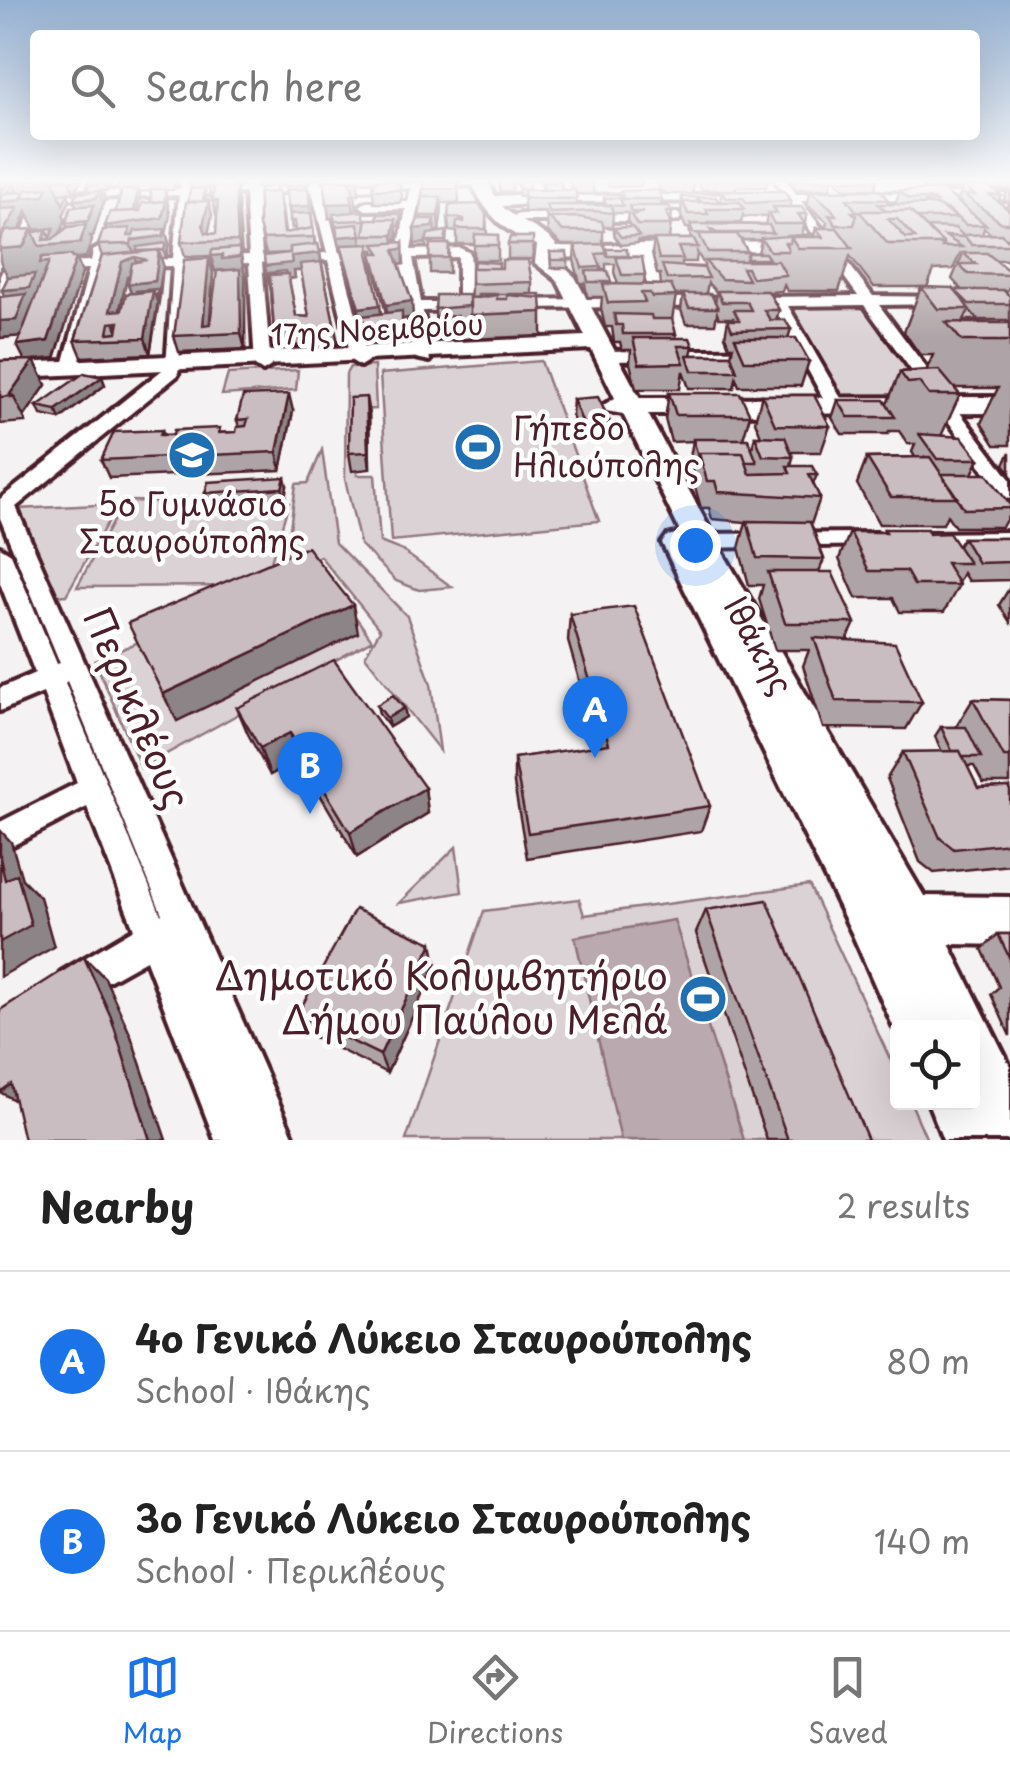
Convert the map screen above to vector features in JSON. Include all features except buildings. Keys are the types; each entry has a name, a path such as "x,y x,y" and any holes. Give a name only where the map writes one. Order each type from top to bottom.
{"street":[{"path":"0,297 7,268 26,233"},
{"path":"70,369 105,233"},
{"path":"167,367 182,233"},
{"path":"254,233 263,362"},
{"path":"328,233 359,357"},
{"path":"407,233 404,246 423,354"},
{"name":"Ιθάκης","path":"521,233 546,254"},
{"name":"Ιθάκης","path":"531,233 566,278 569,303 688,541 890,918 958,1020"},
{"path":"683,233 688,246"},
{"path":"826,233 868,301 1010,493"},
{"path":"546,254 644,252 688,246 836,244"},
{"path":"960,245 1006,249"},
{"path":"7,268 464,252 464,306"},
{"path":"644,252 660,302"},
{"path":"502,304 957,300"},
{"path":"778,301 836,405"},
{"path":"414,307 484,305"},
{"path":"891,331 910,331"},
{"path":"592,348 808,354"},
{"name":"17ης Νοεμβρίου","path":"0,371 592,348"},
{"path":"916,365 934,365"},
{"name":"Περικλέους","path":"167,367 2,500 63,672 167,928 235,1140"},
{"path":"622,406 1010,406"},
{"path":"981,454 1010,454"},
{"path":"688,541 1010,539"},
{"name":"Περικλέους","path":"3,573 63,672 94,788 275,1140"},
{"path":"0,700 63,672"},
{"path":"0,838 94,788"},
{"path":"890,918 1010,921"},
{"name":"Ιθάκης","path":"890,918 918,1020"},
{"path":"51,998 167,928"},
{"path":"980,1063 1010,1125"},
{"path":"959,1110 972,1140"}],"shaded area":[{"path":"863,303 932,395 833,395 786,305"},
{"name":"Γήπεδο Ηλιούπολης","path":"541,361 599,521 391,541 380,374"},
{"path":"374,366 376,409 357,410 357,475 375,475 380,542 403,551 452,587 419,590 396,581 360,544 345,479 346,374 350,367"},
{"path":"298,370 296,390 222,395 228,374"},
{"path":"322,450 335,543 407,616 431,684 440,751 365,656 380,630 320,556 284,572 296,484 308,483"},
{"path":"124,501 289,503 266,577 244,586 77,587"},
{"path":"118,504 66,595 54,596 17,509"},
{"path":"318,564 372,640 141,768 95,661"},
{"path":"456,847 462,892 399,903"},
{"name":"Δημοτικό Κολυμβητήριο Δήμου Παύλου Μελά","path":"809,885 890,1059 890,1110 914,1110 927,1140 406,1140 484,911 579,899 584,915"},
{"path":"674,920 744,1140 621,1140 575,937"}],"place":[{"name":"Γήπεδο Ηλιούπολης","path":"478,447"},
{"name":"5ο Γυμνάσιο Σταυρούπολης","path":"192,455"},
{"name":"4ο Γενικό Λύκειο Σταυρούπολης","path":"595,758"},
{"name":"3ο Γενικό Λύκειο Σταυρούπολης","path":"310,814"},
{"name":"Δημοτικό Κολυμβητήριο Δήμου Παύλου Μελά","path":"703,999"}]}
